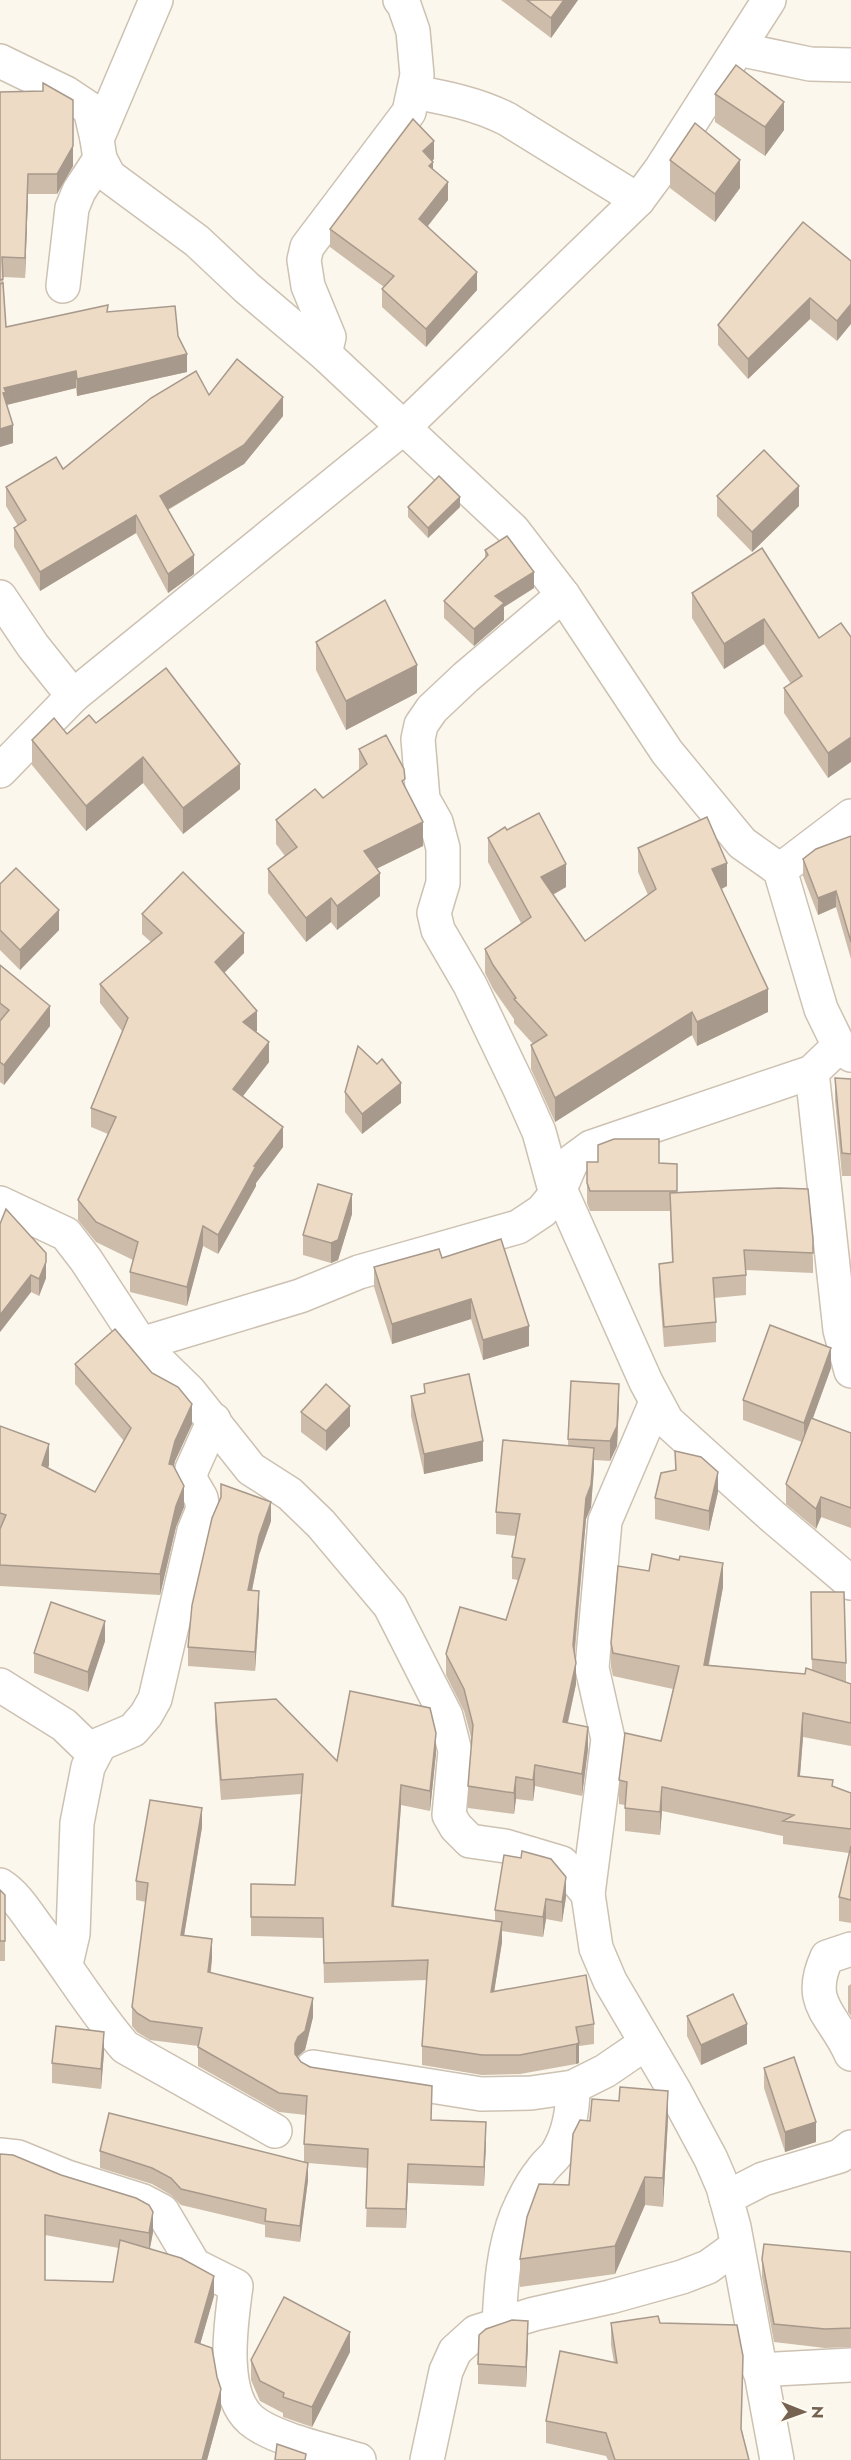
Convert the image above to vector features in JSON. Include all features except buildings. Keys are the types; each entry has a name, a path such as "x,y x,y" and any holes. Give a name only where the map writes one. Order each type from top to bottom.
{"street":[{"path":"63,286 72,208 99,149 156,0"},
{"path":"325,354 329,337 308,286 304,260 307,247 410,112 417,75 413,31 400,0"},
{"path":"0,771 73,696 403,428 638,200 661,169 769,0"},
{"path":"738,49 810,64 851,65"},
{"path":"0,61 66,93 90,110 99,149 109,176 197,241 247,288 325,354 513,530 563,595 667,752 742,843 780,870 821,1009 845,1051 812,1072 591,1147 572,1161 558,1191 542,1211 518,1227 359,1272 300,1296 141,1344"},
{"path":"414,92 465,101 485,108 507,119 638,200"},
{"path":"563,595 432,709 421,725 418,739 423,799 436,822 443,848 443,883 434,913 438,930 475,994 519,1087 539,1132 558,1191 656,1402 667,1420 772,1516 851,1583"},
{"path":"0,597 33,646 73,696"},
{"path":"780,870 851,816"},
{"path":"812,1072 840,1330 851,1371"},
{"path":"0,1203 66,1234 86,1260 141,1344 189,1391 251,1469 298,1501 362,1570 390,1606 446,1716 455,1751 450,1815 456,1827 470,1841 505,1846 562,1863 588,1894"},
{"path":"656,1402 605,1521 591,1668 608,1739 588,1894 596,1948 610,1981 711,2159 726,2198 777,2460"},
{"path":"66,1964 73,1934 77,1823 88,1767 100,1744 133,1730 146,1716 155,1699 194,1531 202,1509 201,1498 193,1488 190,1479 192,1469 214,1420"},
{"path":"0,1685 64,1725 94,1755"},
{"path":"0,1885 9,1891 66,1964 109,2028 125,2047 275,2131"},
{"path":"851,1949 827,1957 819,1974 819,2001 851,2054"},
{"path":"313,2067 481,2094 531,2093 573,2086 605,2071 646,2043"},
{"path":"499,2323 502,2270 509,2238 517,2213 541,2171 556,2154 567,2133 573,2110 573,2086"},
{"path":"726,2198 763,2178 840,2156 851,2147"},
{"path":"0,2155 18,2157 67,2177 143,2201 162,2211 194,2265 236,2286 229,2340 235,2399 250,2419 282,2436 359,2460"},
{"path":"427,2460 446,2371 455,2351 476,2332 499,2323 610,2297 682,2277 708,2268 737,2246"},
{"path":"759,2370 851,2366"}]}
